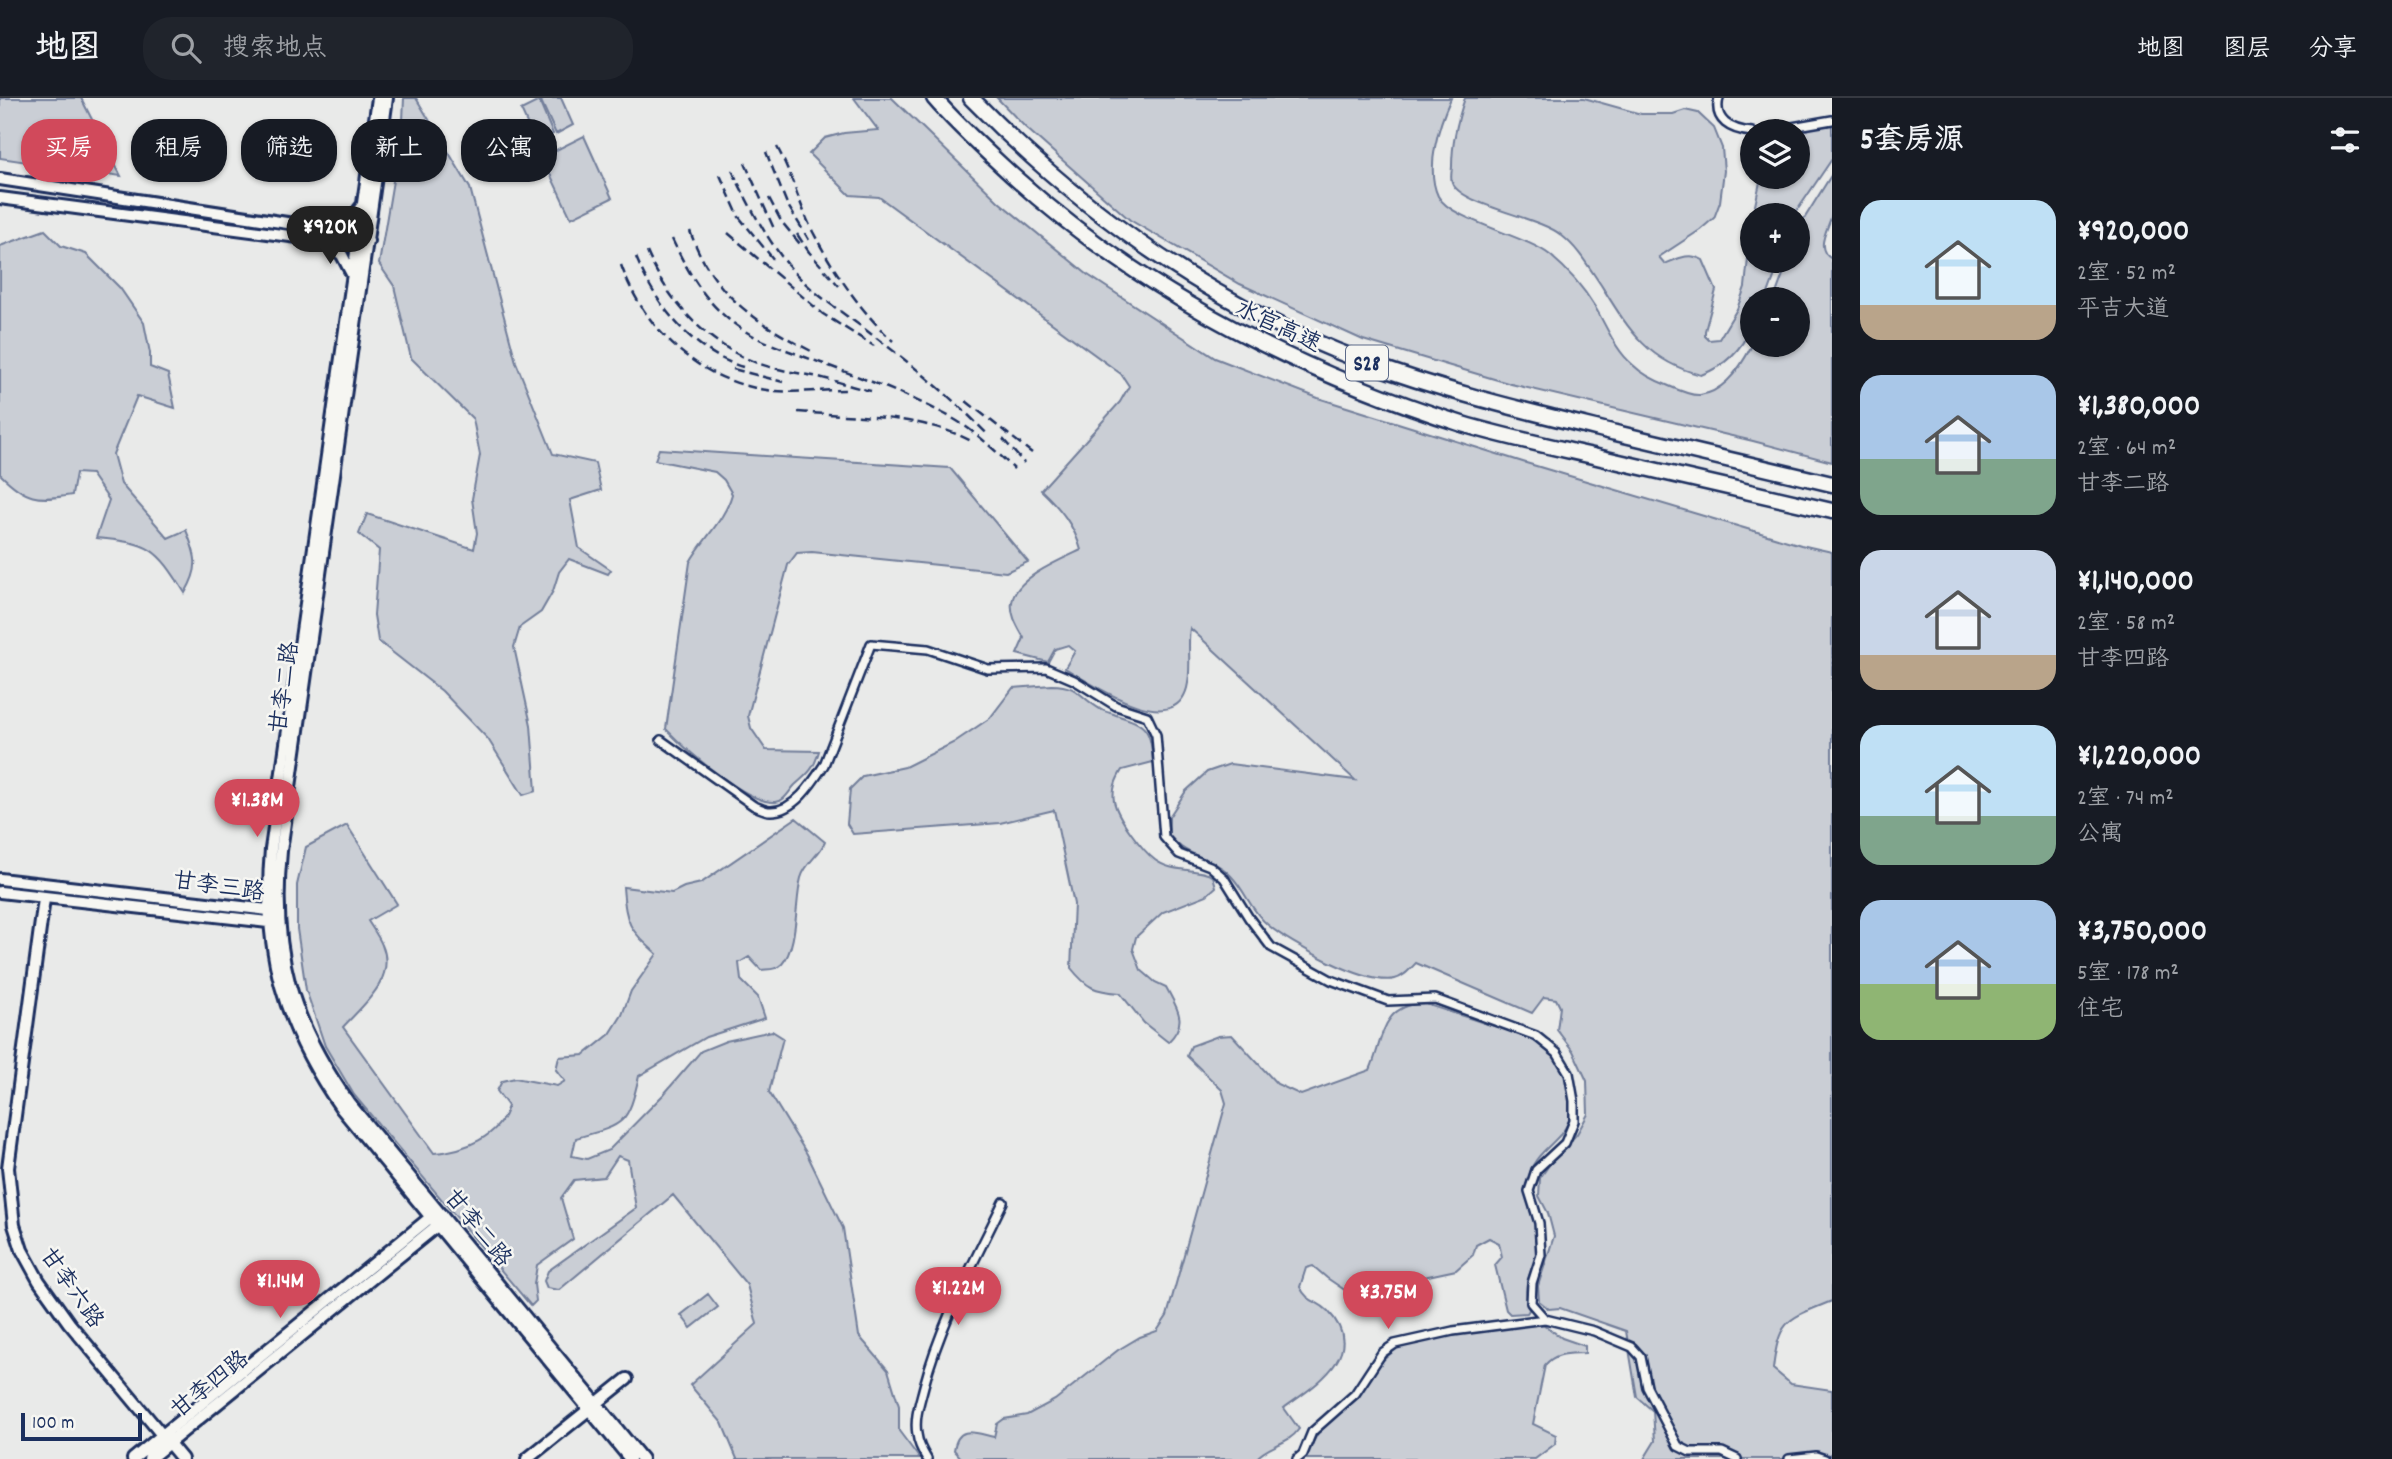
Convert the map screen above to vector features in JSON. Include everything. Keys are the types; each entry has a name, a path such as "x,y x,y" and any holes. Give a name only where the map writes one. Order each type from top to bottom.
{"highway":[{"name":"水官高速","path":"934,98 992,156 1086,237 1178,300 1295,360 1403,404 1464,424 1832,511"},
{"name":"水官高速","path":"971,98 1054,177 1146,249 1191,277 1307,337 1360,360 1469,397 1832,484"}],"main road":[{"name":"甘李二路","path":"271,916 361,240 363,202 377,98"},
{"name":"甘李二路","path":"387,98 353,277 271,849 271,916 279,982 304,1049 341,1108 593,1407 642,1459"},
{"path":"0,179 328,229 361,240"},
{"path":"0,198 325,241 361,240"},
{"path":"328,229 350,221 359,212 363,202"},
{"path":"325,241 342,255 353,277"},
{"name":"甘李三路","path":"0,879 271,916"},
{"name":"甘李三路","path":"0,892 271,916"},
{"name":"甘李六路","path":"44,899 8,1168 14,1226 22,1250 38,1281 69,1323 182,1459"},
{"name":"甘李四路","path":"133,1459 165,1439 437,1219"},
{"path":"527,1459 627,1379"},
{"name":"甘李二路","path":"593,1407 630,1459"},
{"name":"甘李四路","path":"149,1459 165,1439"}],"street":[{"path":"1719,98 1717,110 1721,120 1726,125 1740,129"},
{"path":"1810,122 1832,120"},
{"path":"661,740 754,806 770,811 785,807 813,783 824,765 871,644 928,649 988,668 1046,668 1074,680 1116,706 1147,716 1156,735 1164,836 1179,854 1210,866 1224,878 1271,947 1331,980 1388,1001 1435,999 1536,1036 1557,1053 1569,1073 1574,1121 1565,1143 1536,1170 1529,1191 1539,1223 1541,1255 1532,1283 1531,1303 1545,1319"},
{"path":"927,1459 916,1434 916,1415 933,1353 944,1324 1003,1202"},
{"path":"1297,1459 1303,1454 1312,1432 1354,1394 1382,1353 1395,1344 1453,1331 1545,1319 1602,1334 1632,1347 1641,1357 1647,1387 1678,1446 1696,1453 1722,1452 1737,1459"},
{"path":"1789,1459 1816,1456 1825,1459"}],"shaded area":[{"path":"0,98 81,98 92,119 21,119 21,161 0,158"},
{"path":"404,98 416,98 429,119 403,119"},
{"path":"546,98 561,98 573,125 557,133 557,119 549,119 541,101"},
{"path":"854,98 892,98 999,202 1088,275 1215,358 1318,398 1526,463 1832,552 1832,1301 1805,1312 1788,1323 1779,1339 1773,1369 1791,1384 1832,1390 1832,1452 1826,1459 1644,1459 1655,1441 1653,1411 1637,1397 1626,1331 1560,1308 1549,1309 1539,1301 1538,1286 1554,1236 1548,1213 1539,1196 1540,1178 1577,1134 1588,1114 1587,1081 1573,1051 1557,1030 1560,1007 1556,999 1544,997 1532,1013 1416,963 1404,975 1395,979 1382,979 1329,962 1268,925 1227,872 1188,851 1169,836 1169,817 1186,791 1207,772 1230,764 1355,780 1190,628 1187,688 1179,703 1166,709 1130,703 1065,668 1075,651 1068,645 1055,649 1048,662 1017,654 1024,638 1012,612 1015,593 1040,570 1081,550 1066,517 1041,490 1120,402 1129,386 1121,374 879,197 850,195 809,154 825,138 844,133 878,130"},
{"path":"997,98 1451,98 1438,133 1433,160 1434,185 1445,205 1550,255 1585,293 1627,359 1655,380 1696,395 1709,393 1725,383 1745,357 1810,357 1810,287 1778,287 1784,273 1810,273 1810,209 1832,174 1832,214 1823,244 1826,255 1832,259 1832,462 1511,384 1363,340 1240,284 1130,220 1025,127"},
{"path":"1465,98 1584,98 1641,114 1673,114 1685,110 1698,113 1714,128 1722,148 1724,171 1720,202 1714,218 1659,257 1665,264 1689,256 1703,260 1716,290 1705,331 1709,340 1719,339 1740,301 1740,346 1731,357 1701,375 1667,361 1641,342 1583,258 1561,235 1551,228 1484,204 1458,190 1451,179 1457,123"},
{"path":"539,101 547,119 525,119 521,110"},
{"path":"1832,124 1832,159 1802,203 1756,203 1758,189 1810,189 1810,127"},
{"path":"584,136 612,198 571,218 554,182 557,182 557,150"},
{"path":"447,150 461,173 461,182 466,182 470,188 516,362 553,454 595,463 601,490 570,500 579,548 611,570 608,574 569,559 559,572 553,591 541,612 520,627 514,647 531,725 536,791 523,795 488,739 442,691 378,641 374,615 379,550 359,534 367,514 474,549 477,533 472,499 480,455 473,419 411,358 394,286 379,264 393,182 447,182"},
{"path":"45,230 61,246 86,254 120,288 144,323 150,367 168,374 175,408 137,396 113,454 121,484 168,538 186,530 193,548 195,569 185,593 167,566 150,550 129,542 96,538 109,500 91,474 76,473 72,495 41,498 25,494 0,474 0,246"},
{"path":"1746,273 1776,273 1770,287 1745,287"},
{"path":"659,449 950,468 1028,562 1006,572 812,552 797,553 788,565 748,716 751,728 766,750 819,751 810,770 784,798 776,802 764,801 718,774 666,729 690,562 719,521 732,494 724,480 715,472 655,460"},
{"path":"1052,685 1068,687 1100,709 1135,722 1145,730 1153,762 1122,770 1114,789 1116,808 1131,833 1155,860 1169,867 1213,876 1216,887 1207,895 1163,912 1136,937 1133,949 1141,970 1166,987 1179,1015 1178,1028 1168,1042 1144,1023 1120,993 1092,987 1071,968 1074,904 1054,810 1000,823 853,834 847,824 850,789 863,776 905,767 953,743 990,718 1013,688"},
{"path":"796,818 825,842 801,878 791,947 782,964 775,968 761,970 749,957 739,963 741,980 758,997 765,1018 706,1037 639,1076 627,1114 614,1126 576,1138 572,1156 587,1159 609,1150 664,1094 701,1051 726,1041 772,1031 783,1038 769,1092 807,1154 843,1228 859,1336 888,1370 899,1406 899,1431 920,1459 737,1459 722,1423 690,1385 757,1324 747,1285 673,1195 559,1290 547,1288 544,1281 548,1271 636,1208 628,1160 618,1156 604,1177 574,1180 561,1198 573,1239 537,1265 534,1284 536,1301 531,1306 354,1095 325,1046 306,990 297,929 297,885 306,847 347,825 397,904 368,921 382,945 385,969 376,990 343,1027 434,1153 457,1149 489,1134 504,1117 508,1106 497,1091 502,1081 515,1078 557,1086 565,1081 556,1070 559,1057 584,1055 610,1034 622,1015 631,991 657,954 631,925 623,887 672,893 701,883"},
{"path":"1423,1003 1527,1037 1550,1052 1566,1075 1571,1097 1567,1126 1536,1161 1529,1178 1531,1193 1541,1215 1544,1230 1526,1289 1529,1310 1527,1313 1510,1314 1506,1310 1495,1265 1502,1257 1499,1243 1489,1238 1476,1245 1473,1255 1456,1270 1349,1293 1313,1266 1306,1268 1300,1287 1309,1299 1328,1311 1339,1327 1343,1341 1340,1355 1322,1379 1284,1408 1299,1429 1256,1459 962,1459 954,1450 959,1436 963,1433 994,1437 997,1424 1004,1419 1027,1415 1055,1400 1118,1350 1157,1331 1167,1316 1226,1103 1222,1090 1187,1056 1191,1046 1218,1036 1232,1035 1277,1084 1301,1095 1370,1070 1391,1017 1409,1005"},
{"path":"708,1294 718,1307 691,1328 681,1315"},
{"path":"1543,1324 1562,1338 1585,1346 1585,1353 1558,1356 1545,1365 1533,1424 1556,1435 1555,1444 1535,1459 1304,1459 1320,1429 1355,1400 1381,1362 1398,1347 1452,1334"}],"railway":[{"path":"777,147 813,232 829,261 859,304 893,341"},
{"path":"766,152 787,204 809,240"},
{"path":"745,163 775,231"},
{"path":"732,170 765,232 798,276 817,294 932,382 989,436"},
{"path":"720,175 739,217 774,260"},
{"path":"769,198 781,221 800,244"},
{"path":"690,231 711,273 739,305 774,330 815,353"},
{"path":"728,233 823,314 874,346"},
{"path":"797,234 839,286"},
{"path":"672,239 702,291 718,310 737,326 768,343 883,386 935,409 977,435 1014,469"},
{"path":"647,252 677,303 705,332 721,344 757,363 871,391"},
{"path":"636,257 654,292 678,324 707,350 743,367"},
{"path":"621,265 645,312 661,332 701,366 724,378 775,391 845,390"},
{"path":"733,369 783,382"},
{"path":"966,401 1032,453"},
{"path":"798,412 888,418 932,426 973,442"},
{"path":"1003,439 1024,463"}]}
